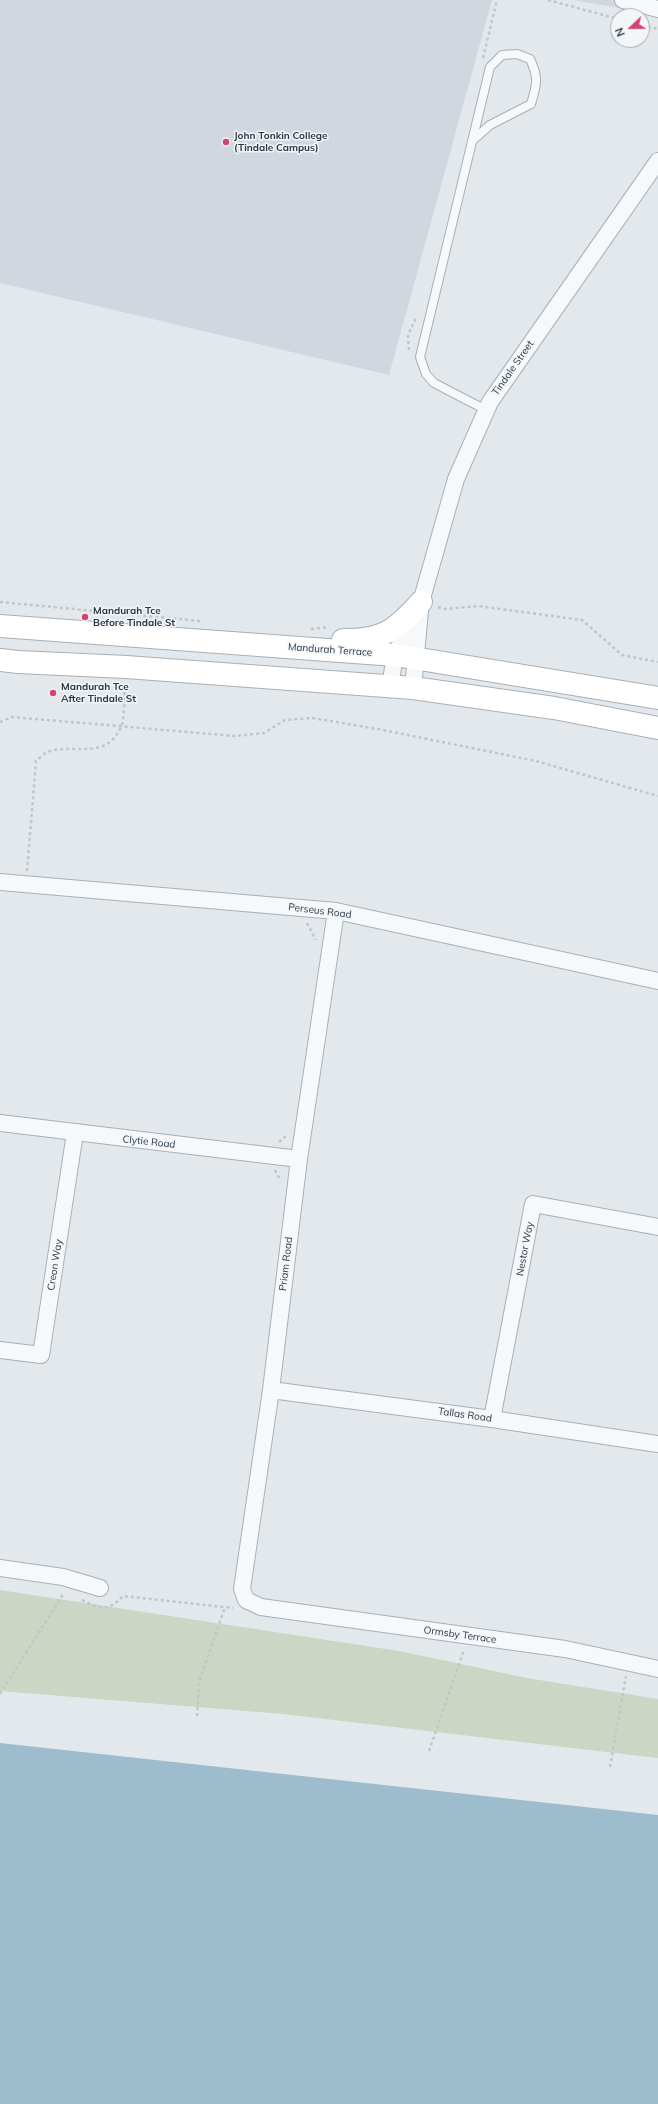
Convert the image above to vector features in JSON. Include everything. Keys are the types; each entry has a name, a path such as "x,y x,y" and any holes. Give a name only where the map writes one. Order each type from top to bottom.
{"main road":[{"path":"306,639 357,641 378,637 401,625 421,602"},
{"name":"Mandurah Terrace","path":"0,626 127,636 306,639 416,659 658,698"},
{"path":"0,660 126,667 413,688 554,708 658,728"}],"street":[{"path":"623,0 658,9"},
{"name":"Tindale Street","path":"390,687 395,655 421,602 456,479 490,402 658,161"},
{"name":"Tindale Street","path":"413,688 421,602"},
{"name":"Perseus Road","path":"0,882 336,911 658,981"},
{"name":"Priam Road","path":"260,1607 246,1600 242,1589 271,1390 299,1158 336,911"},
{"name":"Clytie Road","path":"0,1123 75,1133 299,1158"},
{"name":"Creon Way","path":"0,1350 41,1355 75,1133"},
{"name":"Nestor Way","path":"492,1419 533,1204 658,1228"},
{"name":"Tallas Road","path":"271,1390 492,1419 658,1444"},
{"path":"0,1568 63,1577 100,1588"},
{"name":"Ormsby Terrace","path":"260,1607 565,1649 658,1669"}],"lane":[{"path":"472,141 490,126 530,104 536,85 537,73 530,59 517,54 502,55 490,67 472,141 420,357 426,374 434,382 486,410"}],"path":[{"path":"548,0 610,16"},
{"path":"0,602 207,621"},
{"path":"421,602 444,609 478,606 582,620 622,655 658,662"},
{"path":"127,636 128,614"},
{"path":"306,639 333,627"},
{"path":"27,874 36,761 49,751 67,748 87,750 108,743 121,726 126,667"},
{"path":"0,722 12,717 235,736 264,733 285,720 312,718 378,729 500,753 543,763 658,796"},
{"path":"0,1694 66,1589"},
{"path":"197,1716 199,1682 225,1607"},
{"path":"429,1751 465,1648"},
{"path":"610,1767 626,1672"}],"shaded area":[{"name":"John Tonkin College (Tindale Campus)","path":"0,0 492,0 389,375 0,283"},
{"path":"573,0 658,0 658,15 650,14 650,8 618,8"}],"green space":[{"path":"0,1590 399,1651 527,1678 658,1699 658,1758 283,1714 0,1691"}],"water":[{"path":"0,1743 658,1815 658,2104 0,2104"}],"place":[{"name":"John Tonkin College (Tindale Campus)","path":"226,142"},
{"name":"Mandurah Tce Before Tindale St","path":"85,617"},
{"name":"Mandurah Tce After Tindale St","path":"53,693"}]}
